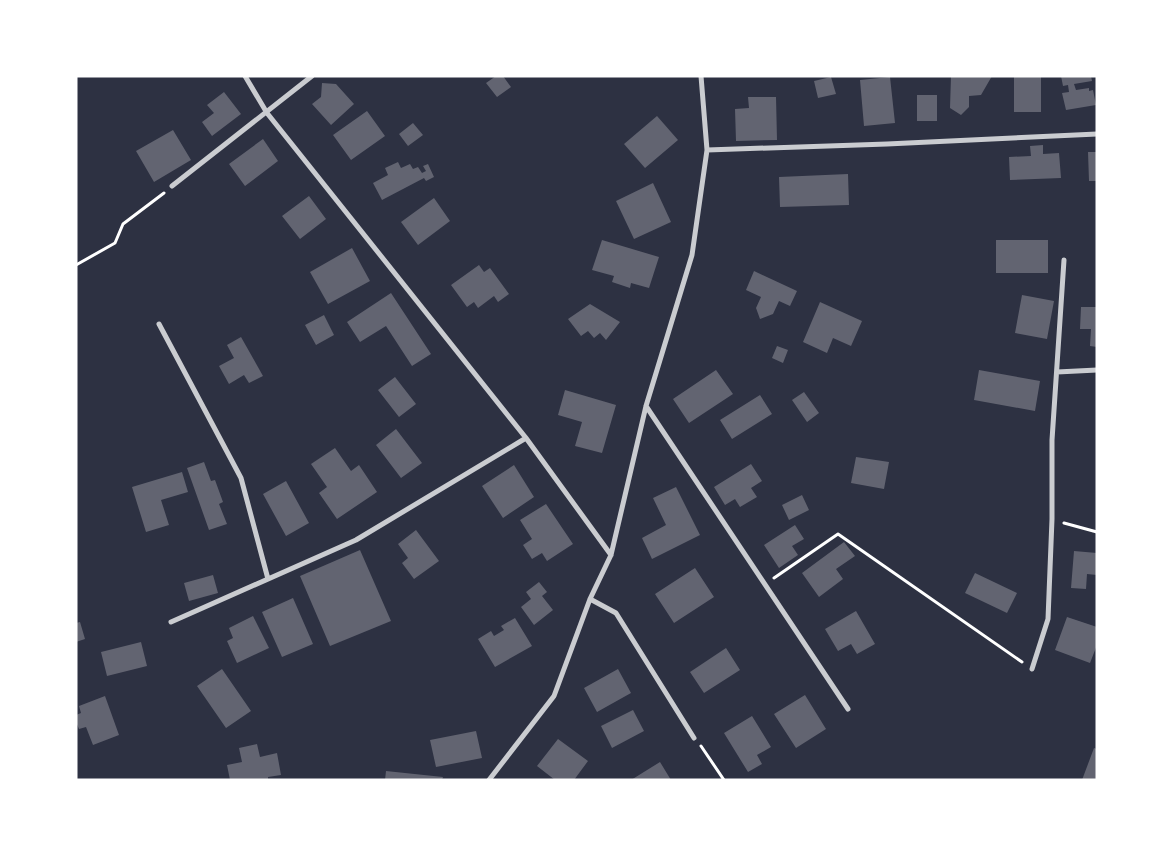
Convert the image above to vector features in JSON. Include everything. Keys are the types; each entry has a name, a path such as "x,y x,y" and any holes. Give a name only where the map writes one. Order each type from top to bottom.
{"street":[{"path":"245,76 267,113 526,438 611,555"},
{"path":"172,186 312,76"},
{"path":"489,780 554,696 590,599 611,555 646,406 692,254 707,150 701,76"},
{"path":"707,150 897,144 1097,134"},
{"path":"1032,669 1048,619 1052,520 1052,440 1064,260"},
{"path":"158,324 241,478 268,579"},
{"path":"1058,372 1097,370"},
{"path":"646,406 848,709"},
{"path":"172,622 356,540 526,438"},
{"path":"590,599 616,613 694,738"}],"path":[{"path":"76,265 115,243 123,224 172,186"},
{"path":"1052,520 1097,532"},
{"path":"766,585 838,534 1032,669"},
{"path":"694,738 724,780"}],"building":[{"path":"496,76 503,76 511,87 497,97 486,83"},
{"path":"951,76 992,76 981,95 969,96 969,107 961,115 950,108"},
{"path":"1014,76 1041,76 1041,112 1014,112"},
{"path":"1061,76 1091,76 1092,81 1074,84 1076,90 1089,88 1089,91 1093,90 1096,105 1066,110 1062,93 1069,92 1068,85 1063,86"},
{"path":"831,77 836,94 818,98 814,81"},
{"path":"890,77 895,123 864,126 860,80"},
{"path":"322,83 336,84 354,104 331,125 312,104 321,97"},
{"path":"224,92 241,114 212,136 202,122 214,113 207,105"},
{"path":"917,95 937,95 937,121 917,121"},
{"path":"748,97 776,97 777,140 736,141 735,109 749,108"},
{"path":"367,111 385,136 351,160 333,135"},
{"path":"657,116 678,140 645,168 624,144"},
{"path":"413,123 423,135 408,146 399,134"},
{"path":"173,130 191,160 154,182 136,151"},
{"path":"263,139 278,161 245,186 229,164"},
{"path":"1043,145 1043,154 1059,153 1061,178 1010,180 1009,157 1031,156 1030,146"},
{"path":"1088,152 1097,152 1097,181 1089,181"},
{"path":"398,162 401,168 410,164 413,169 418,167 422,173 426,171 423,166 428,164 434,177 426,181 424,178 382,200 373,183 388,175 385,168"},
{"path":"848,174 849,205 780,207 779,177"},
{"path":"653,183 671,222 634,239 616,201"},
{"path":"309,196 326,219 300,239 282,216"},
{"path":"434,198 450,221 418,245 401,222"},
{"path":"602,240 659,257 649,288 631,283 630,288 612,282 614,276 592,270"},
{"path":"996,240 1048,240 1048,273 996,273"},
{"path":"352,248 370,281 328,304 310,272"},
{"path":"479,265 484,272 490,268 509,294 498,302 494,296 478,308 474,302 467,307 451,285"},
{"path":"754,271 797,291 790,306 779,301 773,314 760,319 756,308 761,297 746,290"},
{"path":"391,293 431,354 412,366 386,326 360,342 347,322"},
{"path":"1022,295 1054,301 1047,339 1015,333"},
{"path":"820,302 862,321 851,346 833,338 827,353 803,342"},
{"path":"590,304 620,322 606,340 600,333 594,338 588,331 581,336 568,319"},
{"path":"1081,307 1097,307 1097,347 1090,346 1091,329 1080,329"},
{"path":"324,315 334,335 316,345 305,325"},
{"path":"241,337 263,376 249,383 244,375 229,384 219,366 234,358 227,345"},
{"path":"777,346 788,350 783,363 772,358"},
{"path":"716,370 733,394 689,423 673,399"},
{"path":"979,370 1040,381 1035,411 974,400"},
{"path":"395,377 416,404 399,417 378,390"},
{"path":"565,390 616,405 602,453 575,446 582,422 558,415"},
{"path":"804,392 819,413 807,422 792,400"},
{"path":"760,395 772,414 732,439 720,420"},
{"path":"396,429 422,463 401,478 376,445"},
{"path":"335,448 351,471 359,465 377,492 337,519 319,493 327,487 311,464"},
{"path":"856,457 889,462 884,489 851,483"},
{"path":"204,462 211,481 215,480 223,502 219,504 227,524 209,530 187,468"},
{"path":"751,464 762,481 751,488 757,497 740,507 735,499 725,505 714,487"},
{"path":"514,465 534,497 503,518 482,486"},
{"path":"182,472 188,492 161,500 169,525 146,532 132,487"},
{"path":"286,481 309,523 286,536 263,494"},
{"path":"676,487 700,535 652,559 642,538 666,525 653,498"},
{"path":"802,495 809,510 789,520 782,505"},
{"path":"546,504 573,544 547,561 542,553 532,559 523,545 532,539 520,520"},
{"path":"795,525 804,539 792,546 798,555 779,568 764,545"},
{"path":"416,530 439,561 414,579 402,563 408,558 398,544"},
{"path":"844,542 855,556 836,569 843,579 819,597 802,573"},
{"path":"360,550 391,621 330,646 300,576"},
{"path":"1074,551 1097,553 1097,575 1087,574 1086,589 1071,588"},
{"path":"695,568 714,597 674,623 655,594"},
{"path":"975,573 1017,593 1007,613 965,593"},
{"path":"213,575 218,593 189,601 184,583"},
{"path":"539,582 547,592 542,596 553,610 534,625 521,607 531,599 526,592"},
{"path":"293,598 313,644 282,657 262,612"},
{"path":"856,611 875,644 857,654 851,644 838,651 825,629"},
{"path":"253,616 269,648 237,663 227,641 233,638 229,628"},
{"path":"1067,617 1097,627 1097,645 1090,663 1055,650"},
{"path":"515,618 532,646 495,667 478,639 491,631 494,636 504,630 501,626"},
{"path":"80,622 85,639 76,642 76,623"},
{"path":"141,642 147,666 107,676 101,652"},
{"path":"726,648 740,670 704,693 690,672"},
{"path":"222,669 251,711 226,728 197,686"},
{"path":"618,669 631,693 597,712 584,688"},
{"path":"805,695 826,729 796,748 774,714"},
{"path":"105,696 119,735 93,745 86,727 79,729 76,715 81,713 79,706"},
{"path":"633,710 644,731 612,748 601,726"},
{"path":"752,716 771,747 757,755 762,764 748,772 724,733"},
{"path":"476,731 482,758 436,767 430,740"},
{"path":"558,739 588,761 574,780 555,780 537,766"},
{"path":"257,744 260,757 277,753 281,775 268,777 268,780 230,780 227,765 242,762 239,748"},
{"path":"1094,748 1097,749 1097,780 1082,780"},
{"path":"660,762 671,780 631,780"},
{"path":"386,771 443,777 442,780 385,780"}]}
